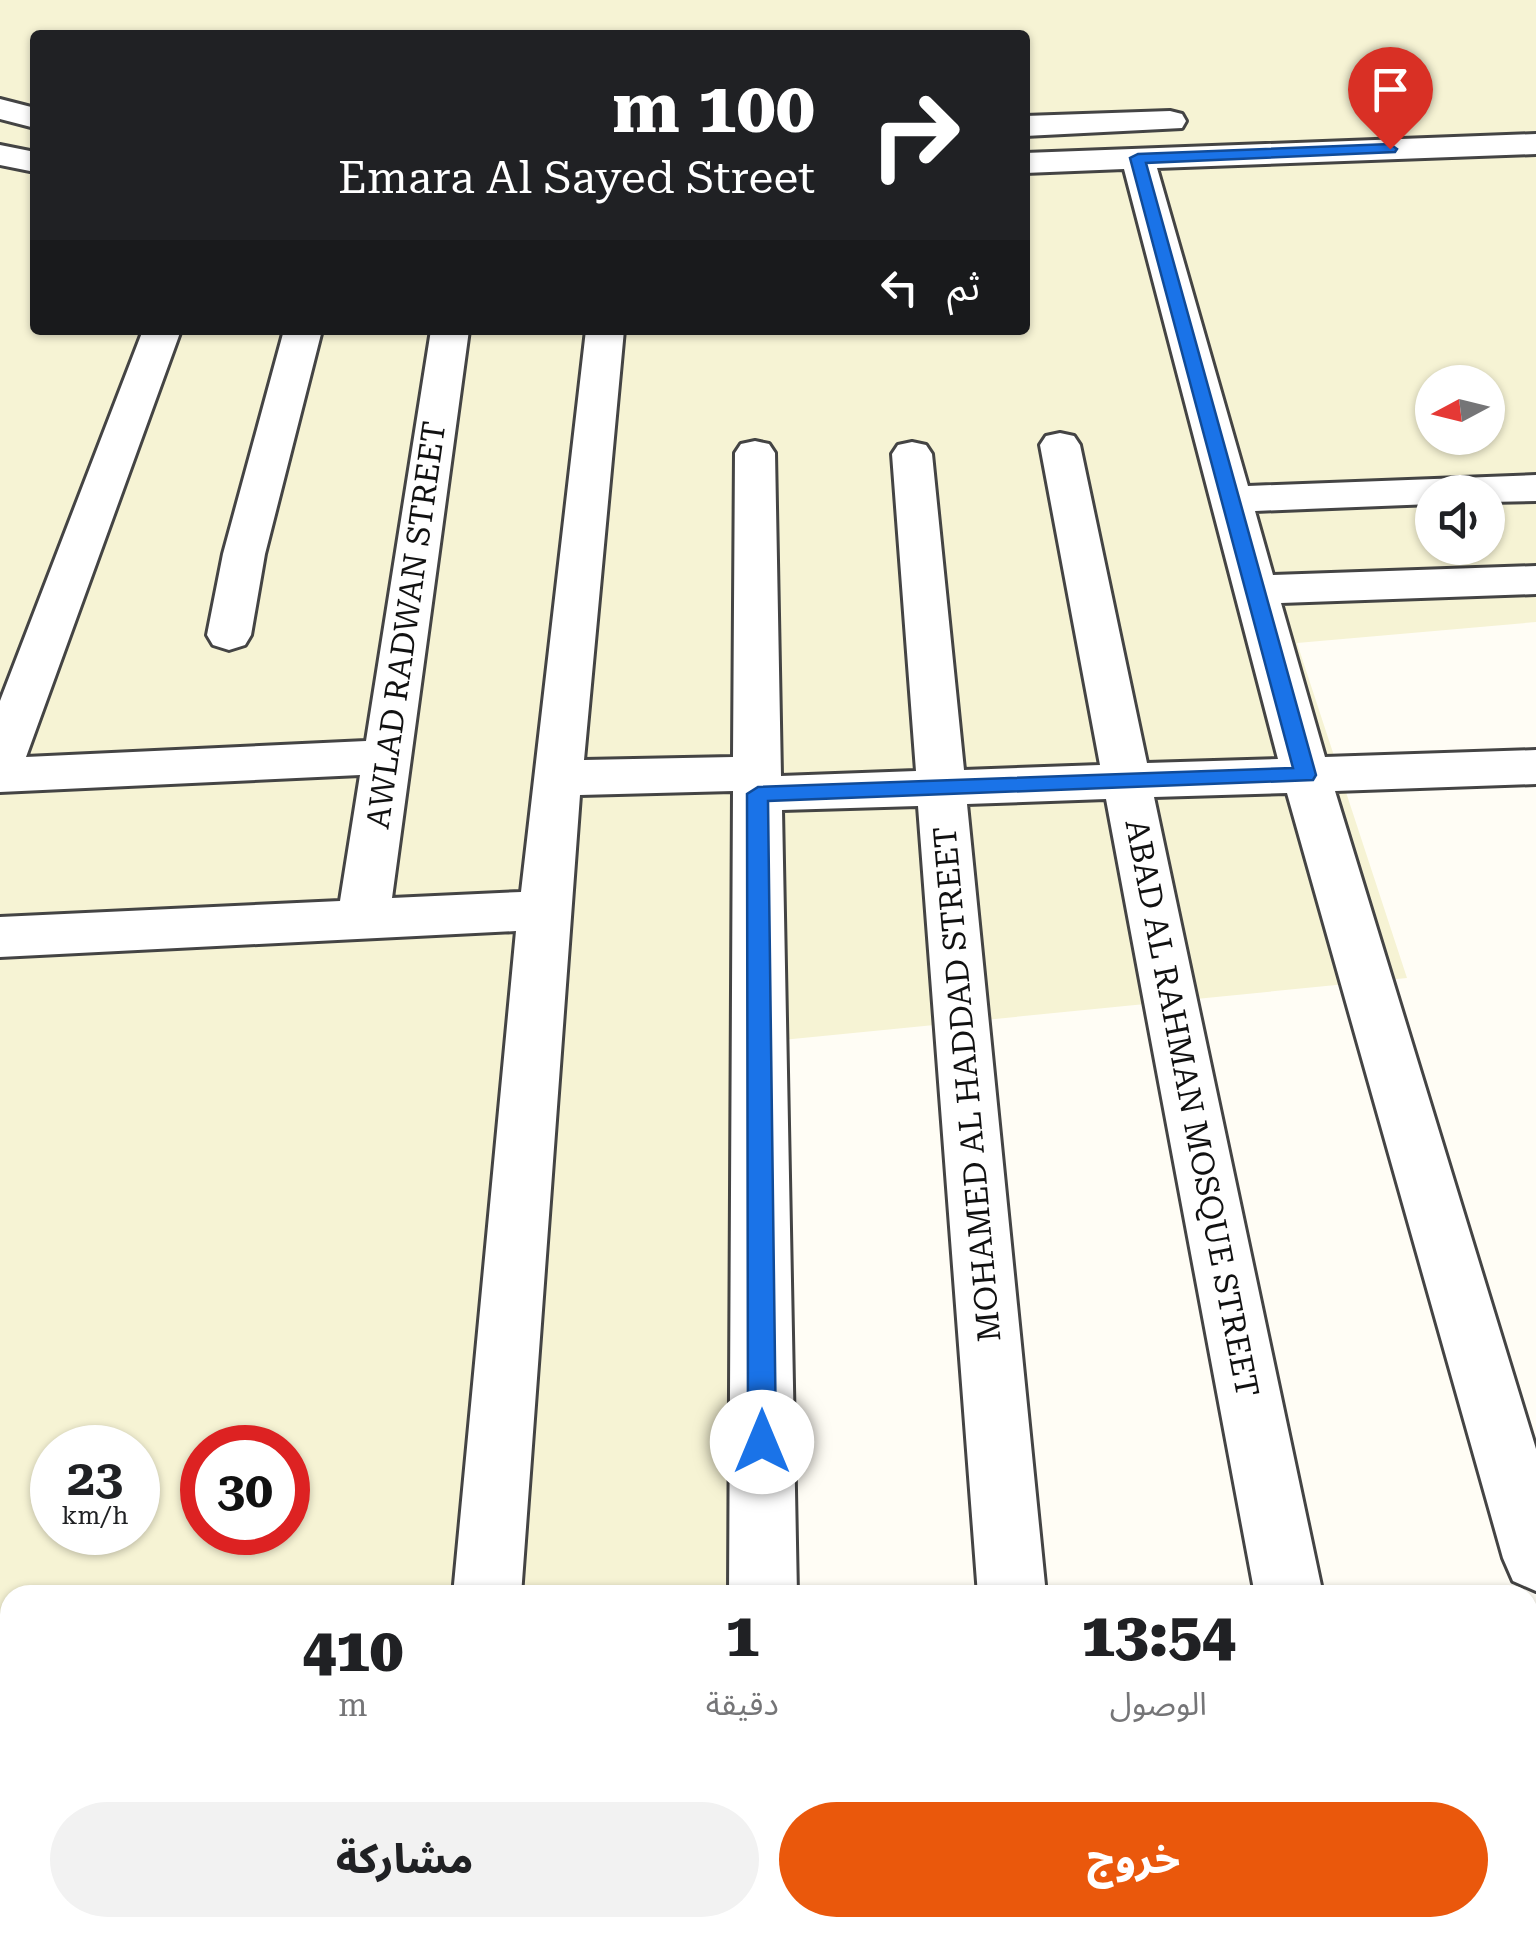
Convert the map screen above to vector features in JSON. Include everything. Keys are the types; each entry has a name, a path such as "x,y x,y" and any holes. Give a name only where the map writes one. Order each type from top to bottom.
{"street":[{"path":"0,109 30,117"},
{"path":"1030,126 1197,120"},
{"path":"1030,163 1536,144"},
{"path":"0,155 30,161"},
{"path":"1138,158 1306,775 1536,1558"},
{"path":"0,763 160,335"},
{"path":"229,635 244,554 301,335"},
{"name":"AWLAD RADWAN STREET","path":"363,920 449,335"},
{"path":"488,1585 544,910 604,335"},
{"name":"ABAD AL RAHMAN MOSQUE STREET","path":"1060,445 1287,1585"},
{"path":"755,453 763,1585"},
{"name":"MOHAMED AL HADDAD STREET","path":"912,454 1011,1585"},
{"path":"1230,499 1536,488"},
{"path":"1256,590 1536,580"},
{"path":"0,775 387,758"},
{"path":"558,778 941,788 1536,767"},
{"path":"0,937 544,910"}],"shaded area":[{"path":"0,0 1536,0 1536,622 1297,643 1407,978 733,1045 728,1585 0,1585"}],"route":[{"path":"762,1442 758,794 1306,775 1138,158 1390,149"}]}
